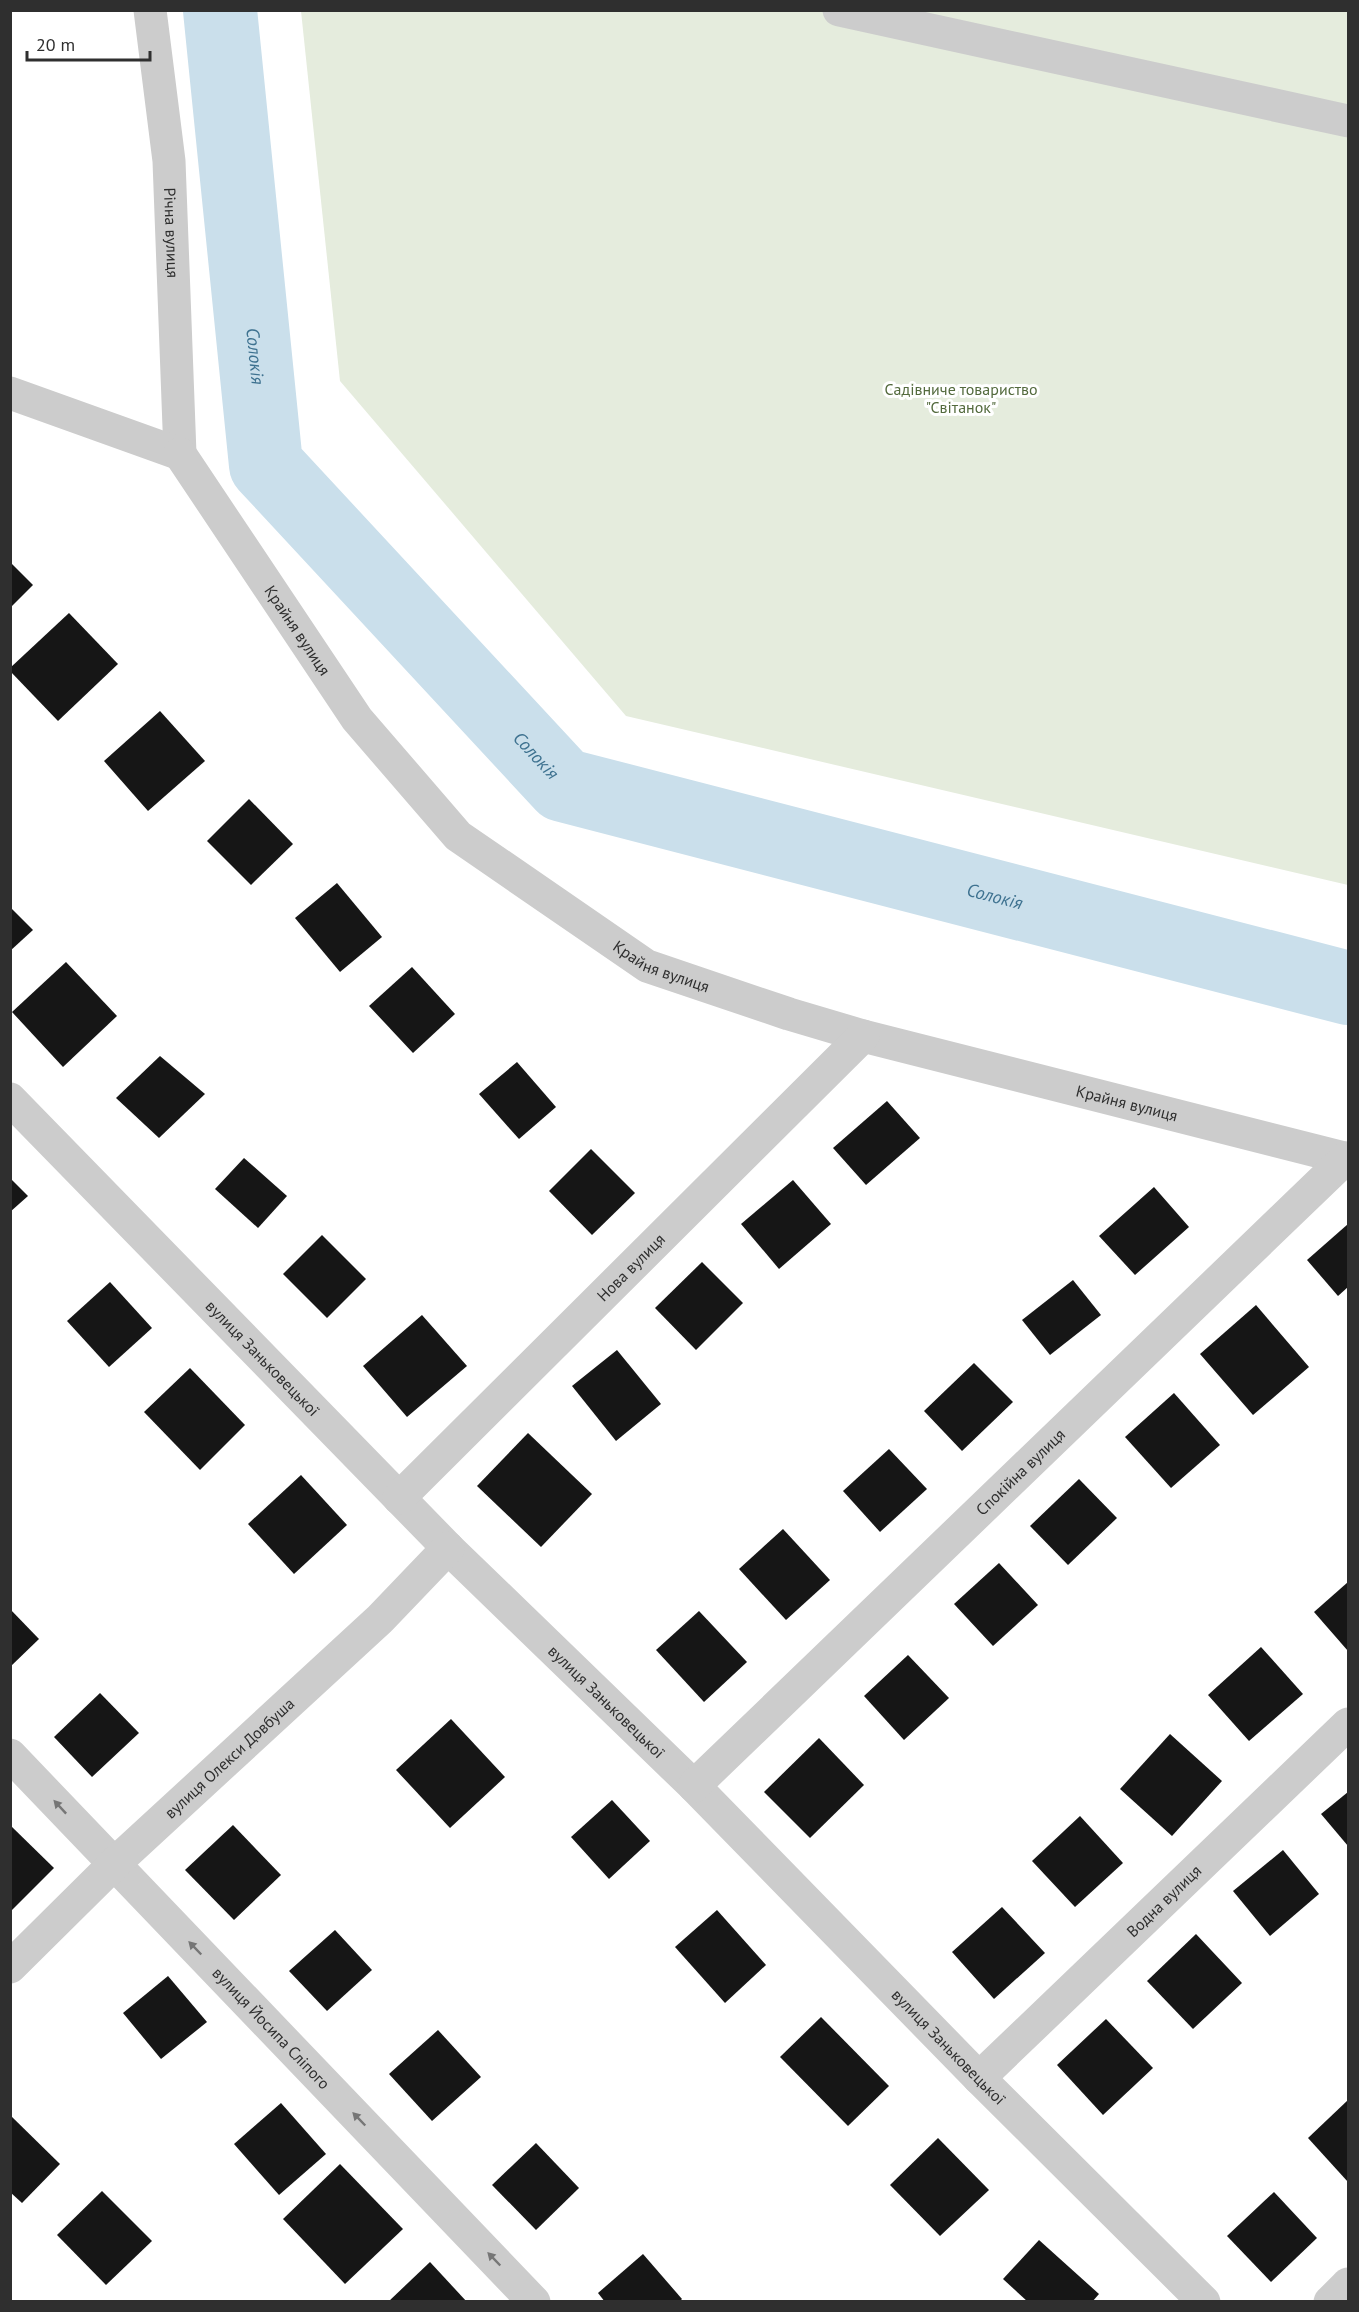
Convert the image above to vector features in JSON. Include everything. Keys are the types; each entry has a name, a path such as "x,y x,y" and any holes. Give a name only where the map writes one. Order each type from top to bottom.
{"street":[{"name":"Річна вулиця","path":"150,10 169,161 180,454"},
{"path":"839,10 1348,121"},
{"path":"10,393 180,454"},
{"name":"Крайня вулиця","path":"180,454 357,718 458,836 646,966 863,1036 1347,1159"},
{"name":"Нова вулиця","path":"399,1498 863,1036"},
{"name":"вулиця Заньковецької","path":"10,1099 448,1548 694,1786 979,2078 1204,2301"},
{"name":"Спокійна вулиця","path":"694,1786 1347,1159"},
{"name":"вулиця Олекси Довбуша","path":"10,1967 114,1864 380,1619 448,1548"},
{"name":"Водна вулиця","path":"979,2078 1348,1724"},
{"name":"вулиця Йосипа Сліпого","path":"10,1755 534,2301"},
{"path":"1330,2301 1348,2284"}],"green space":[{"name":"Садівниче товариство \"Світанок\"","path":"301,11 1348,11 1348,885 626,716 340,381"}],"building":[{"path":"10,562 33,585 10,608"},
{"path":"69,613 118,664 58,721 10,671 10,668"},
{"path":"160,711 205,761 148,811 104,761"},
{"path":"249,799 293,844 251,885 207,841"},
{"path":"337,883 382,937 340,972 295,918"},
{"path":"10,907 33,930 10,951"},
{"path":"66,962 117,1016 63,1067 12,1012"},
{"path":"412,967 455,1014 413,1053 369,1006"},
{"path":"160,1056 205,1094 159,1138 116,1098"},
{"path":"517,1062 556,1107 519,1139 479,1094"},
{"path":"887,1101 920,1138 866,1185 833,1148"},
{"path":"591,1149 635,1193 592,1235 549,1191"},
{"path":"244,1158 287,1196 258,1228 215,1189"},
{"path":"10,1178 28,1196 10,1212"},
{"path":"793,1180 831,1224 779,1269 741,1224"},
{"path":"1154,1187 1189,1227 1135,1275 1099,1236"},
{"path":"1348,1224 1348,1287 1338,1296 1307,1260"},
{"path":"322,1235 366,1279 327,1318 283,1274"},
{"path":"702,1262 743,1303 696,1350 655,1308"},
{"path":"1073,1280 1101,1315 1050,1355 1022,1320"},
{"path":"110,1282 152,1328 109,1367 67,1321"},
{"path":"1256,1305 1309,1367 1253,1415 1200,1354"},
{"path":"422,1315 467,1366 407,1417 363,1366"},
{"path":"617,1350 661,1404 616,1441 572,1386"},
{"path":"974,1363 1013,1402 962,1451 924,1411"},
{"path":"190,1368 245,1425 200,1470 144,1412"},
{"path":"1174,1393 1220,1445 1171,1488 1125,1437"},
{"path":"528,1433 592,1494 541,1547 477,1486"},
{"path":"889,1449 927,1489 880,1532 843,1491"},
{"path":"301,1475 347,1525 294,1574 248,1524"},
{"path":"1079,1479 1117,1518 1068,1565 1030,1526"},
{"path":"783,1529 830,1580 786,1620 739,1569"},
{"path":"999,1563 1038,1605 993,1646 954,1604"},
{"path":"1348,1582 1348,1651 1314,1612"},
{"path":"10,1609 39,1639 10,1667"},
{"path":"699,1611 747,1662 704,1702 656,1650"},
{"path":"1261,1647 1303,1694 1249,1741 1208,1695"},
{"path":"908,1655 949,1698 904,1740 864,1696"},
{"path":"100,1693 139,1733 92,1777 54,1737"},
{"path":"451,1719 505,1777 450,1828 396,1770"},
{"path":"1170,1734 1222,1781 1172,1836 1120,1789"},
{"path":"819,1738 864,1785 810,1838 764,1792"},
{"path":"1348,1792 1348,1846 1321,1814"},
{"path":"612,1800 650,1841 609,1879 571,1837"},
{"path":"1080,1816 1123,1863 1075,1907 1032,1861"},
{"path":"10,1825 54,1868 10,1912"},
{"path":"233,1825 281,1875 234,1920 185,1870"},
{"path":"1283,1850 1319,1894 1270,1936 1233,1891"},
{"path":"1002,1907 1045,1953 994,1999 952,1952"},
{"path":"717,1910 766,1965 725,2003 675,1947"},
{"path":"335,1930 372,1970 327,2011 289,1971"},
{"path":"1196,1934 1242,1983 1193,2029 1147,1981"},
{"path":"168,1976 207,2022 161,2059 123,2013"},
{"path":"821,2017 889,2086 848,2126 780,2057"},
{"path":"1106,2019 1153,2068 1103,2115 1057,2065"},
{"path":"438,2030 481,2077 432,2121 389,2074"},
{"path":"1348,2100 1348,2182 1308,2138"},
{"path":"281,2103 326,2154 279,2195 234,2144"},
{"path":"10,2115 60,2164 22,2203 10,2192"},
{"path":"938,2138 989,2190 940,2236 890,2185"},
{"path":"536,2143 579,2188 536,2230 492,2185"},
{"path":"340,2164 403,2229 345,2284 283,2219"},
{"path":"102,2191 152,2241 106,2285 57,2235"},
{"path":"1274,2192 1317,2238 1271,2282 1227,2236"},
{"path":"1039,2240 1099,2294 1092,2302 1028,2302 1003,2279"},
{"path":"643,2254 682,2299 679,2302 605,2302 598,2293"},
{"path":"430,2262 467,2302 388,2302"}],"waterway":[{"name":"Солокія","path":"220,10 266,465 563,785 1348,988"}]}
